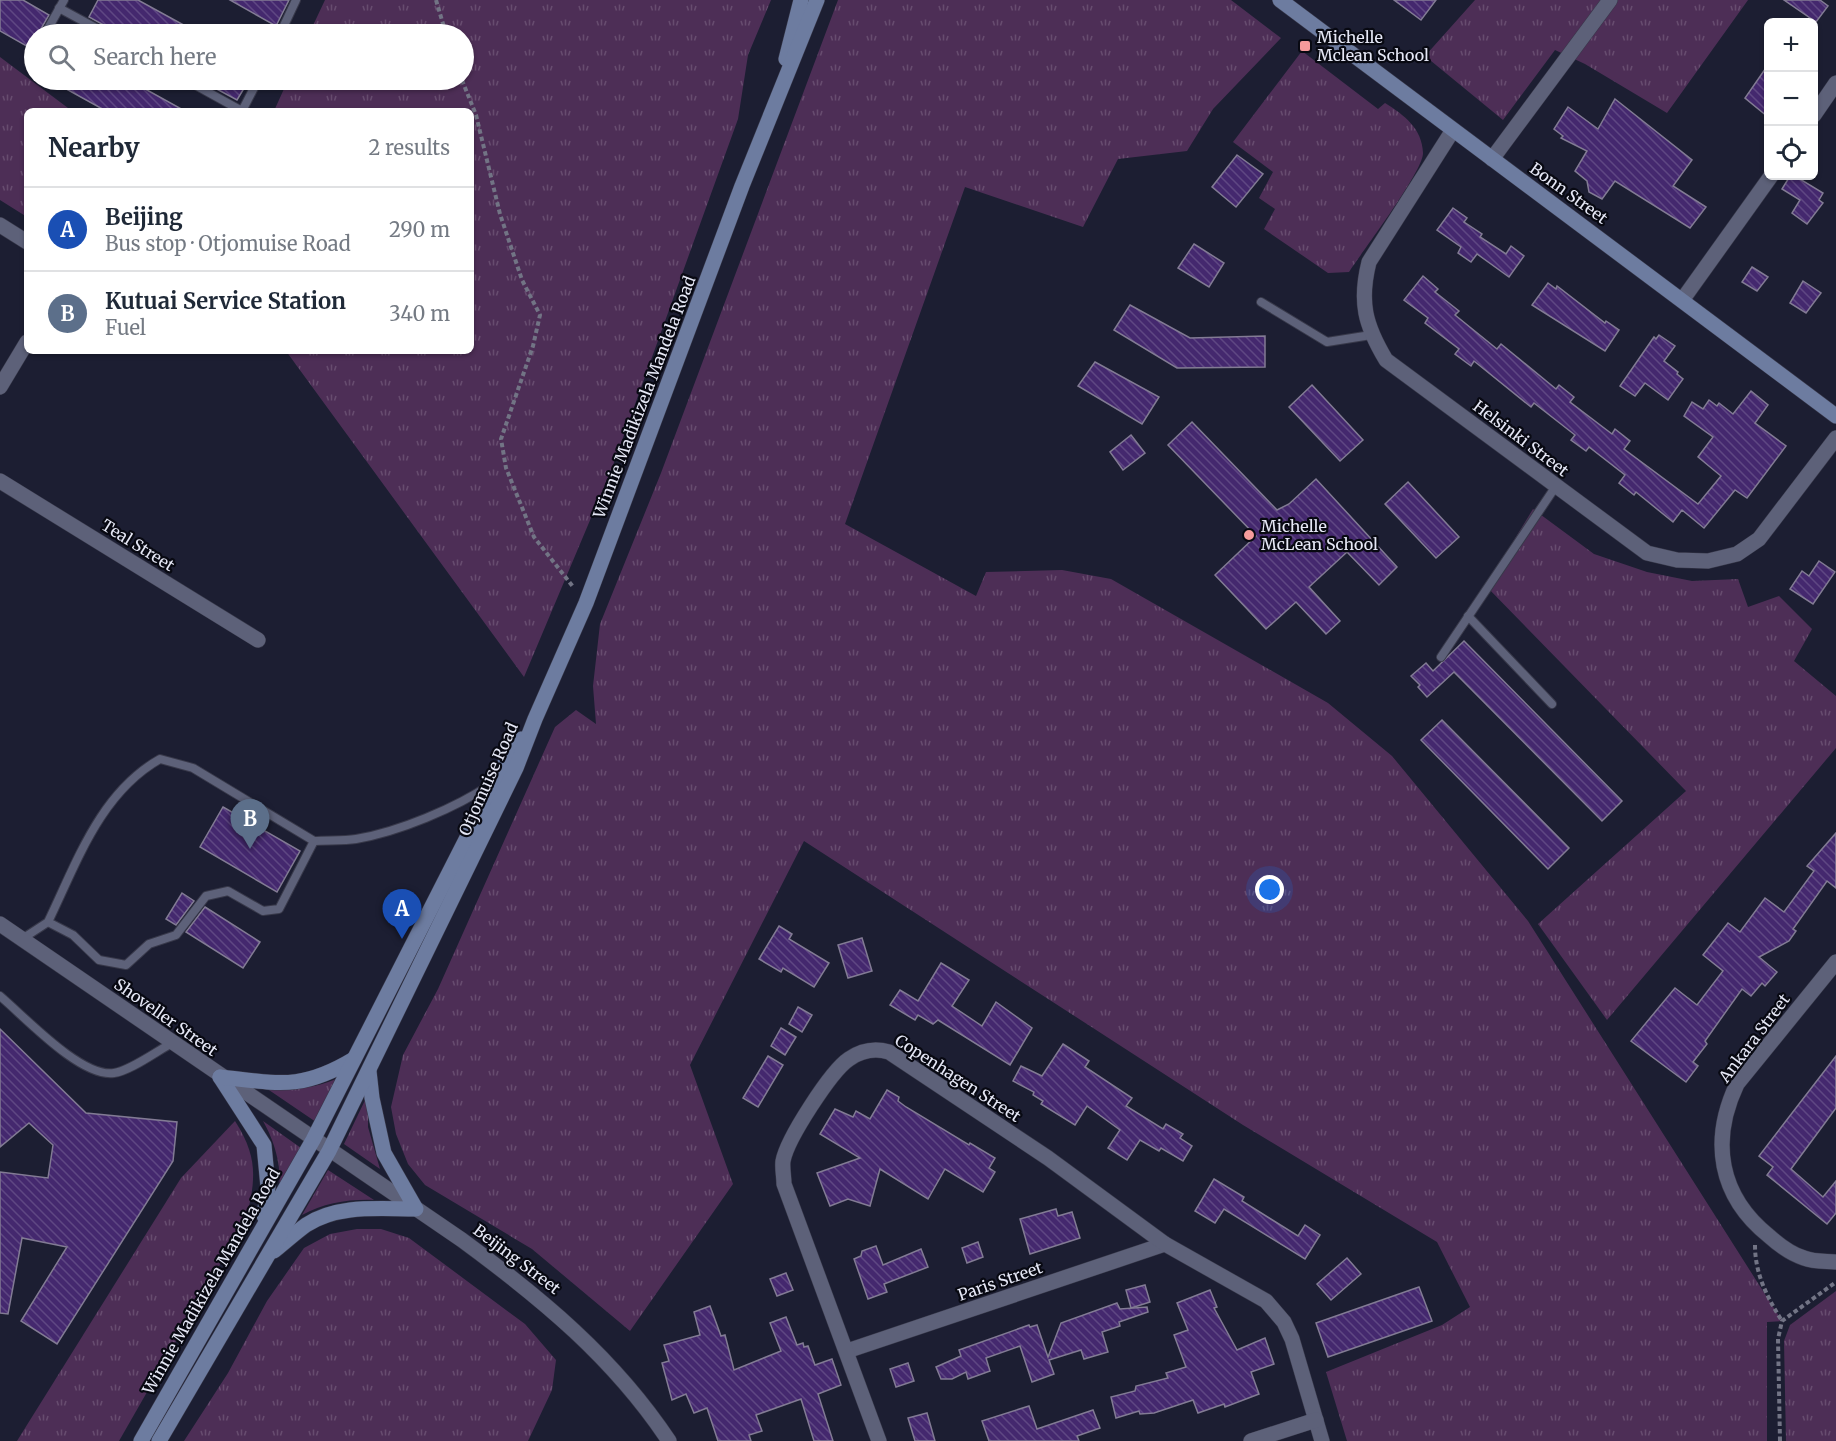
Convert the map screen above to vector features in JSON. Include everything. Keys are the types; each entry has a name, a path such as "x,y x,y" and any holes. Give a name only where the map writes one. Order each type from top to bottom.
{"main road":[{"name":"Winnie Madikizela Mandela Road","path":"780,86 801,0"},
{"name":"Winnie Madikizela Mandela Road","path":"535,719 586,603 780,86 808,27 817,0"},
{"name":"Bonn Street","path":"1280,0 1683,299 1836,416"},
{"name":"Otjomuise Road","path":"313,1140 496,781 535,719"},
{"name":"Otjomuise Road","path":"329,1151 516,768 535,719"},
{"path":"220,1077 288,1084 317,1077 354,1059"},
{"path":"267,1257 308,1224 332,1213 358,1209 416,1209 384,1153 372,1098 369,1069"},
{"path":"220,1077 264,1145 267,1168 267,1208 257,1238"},
{"name":"Winnie Madikizela Mandela Road","path":"141,1441 313,1140"},
{"path":"159,1441 329,1151"}],"street":[{"path":"1492,159 1610,0"},
{"path":"1818,109 1836,83"},
{"name":"Helsinki Street","path":"1453,130 1368,262 1362,286 1365,313 1371,335 1386,360 1647,553 1677,560 1708,561 1737,554 1759,540 1836,438"},
{"path":"1683,299 1768,180"},
{"path":"0,225 24,240"},
{"path":"0,387 24,347"},
{"name":"Teal Street","path":"0,481 258,640"},
{"name":"Shoveller Street","path":"0,924 313,1140"},
{"name":"Ankara Street","path":"1836,962 1737,1084 1726,1108 1721,1135 1723,1163 1733,1195 1755,1224 1780,1246 1805,1259 1836,1262"},
{"name":"Copenhagen Street","path":"879,1441 784,1184 783,1161 796,1131 838,1070 849,1058 878,1048 889,1052 1048,1158 1165,1244 1266,1301 1277,1312 1292,1339 1322,1441"},
{"name":"Beijing Street","path":"313,1140 524,1285 568,1322 609,1362 650,1412 669,1441"},
{"name":"Paris Street","path":"847,1351 1165,1244"},
{"path":"1251,1441 1316,1420"}],"lane":[{"path":"285,24 296,0"},
{"path":"51,24 62,4 91,24"},
{"path":"204,90 237,108"},
{"path":"244,108 253,90"},
{"path":"1261,302 1327,342 1371,335"},
{"path":"1441,657 1556,486"},
{"path":"1468,616 1552,704"},
{"path":"22,939 48,922 97,821 116,793 139,771 160,759 193,768 314,841 357,839 414,821 462,804 496,781"},
{"path":"48,922 73,935 99,960 126,965 149,944 176,935 206,896 228,891 263,911 279,909 314,841"},
{"path":"0,996 79,1063 103,1074 116,1073 172,1043"}],"path":[{"path":"436,0 443,24"},
{"path":"466,90 473,108"},
{"path":"474,111 500,214 522,280 540,315 533,346 501,439 506,468 534,537 586,603"},
{"path":"1755,1224 1755,1262 1765,1295 1782,1321"},
{"path":"1780,1441 1778,1339 1782,1321 1836,1282"}],"green space":[{"path":"325,0 771,0 748,55 738,119 612,468 524,677 288,354 474,354 474,108 275,108 283,90 474,90 474,24 314,24"},
{"path":"838,0 1231,0 1281,38 1213,109 1187,151 1118,159 1083,227 965,187 845,524 976,596 986,572 1062,570 1111,579 1328,703 1392,756 1528,921 1782,1321 1767,1322 1767,1441 1347,1441 1326,1372 1442,1325 1470,1307 1437,1242 1243,1125 804,841 690,1065 733,1184 630,1331 532,1249 425,1185 408,1164 396,1134 391,1107 403,1055 438,989 555,727 576,710 596,724 593,686 600,624 661,473"},
{"path":"1475,0 1748,0 1667,113 1585,64 1555,50 1503,120 1425,56"},
{"path":"1302,51 1378,109 1385,103 1399,112 1416,129 1422,144 1423,153 1413,177 1349,272 1328,273 1264,229 1275,209 1259,198 1273,172 1233,142"},
{"path":"0,57 24,75 24,90 44,90 68,108 24,108 24,215 0,200"},
{"path":"1533,509 1594,554 1647,572 1692,581 1738,579 1748,607 1779,596 1812,629 1794,661 1836,696 1836,748 1607,1020 1538,924 1686,791 1486,586"},
{"path":"343,1076 316,1122 266,1088 305,1088"},
{"path":"368,1094 368,1127 380,1169 344,1144"},
{"path":"235,1121 248,1146 253,1169 252,1192 246,1219 119,1441 17,1441 181,1178"},
{"path":"263,1121 301,1148 279,1188 276,1153"},
{"path":"328,1170 374,1200 337,1203 319,1207 302,1215"},
{"path":"357,1229 381,1229 409,1238 525,1324 556,1360 552,1390 528,1441 184,1441 228,1373 267,1301 304,1248 330,1234"},
{"path":"1836,1291 1836,1441 1786,1441 1784,1341 1790,1325"}],"building":[{"path":"0,0 23,0 49,15 44,24 24,24 24,45 0,31"},
{"path":"98,0 138,0 182,24 102,24 89,17"},
{"path":"230,0 289,0 277,24 272,24"},
{"path":"1394,0 1436,0 1421,20"},
{"path":"1784,0 1820,0 1828,6 1818,19 1810,18"},
{"path":"1764,71 1764,114 1745,98"},
{"path":"68,90 147,90 180,108 101,108"},
{"path":"218,90 243,90 237,100"},
{"path":"1615,99 1692,160 1673,186 1706,207 1690,228 1615,181 1602,199 1589,192 1587,181 1575,171 1587,151 1561,138 1563,136 1554,129 1568,107 1598,129"},
{"path":"1237,155 1263,174 1236,207 1212,187"},
{"path":"1788,180 1802,180 1823,193 1819,200 1823,203 1807,224 1792,213 1800,200 1782,189"},
{"path":"1453,208 1467,218 1464,222 1482,234 1480,237 1506,254 1511,246 1524,256 1509,277 1477,254 1471,262 1458,253 1461,247 1437,230"},
{"path":"1194,244 1224,263 1209,287 1178,268"},
{"path":"1752,267 1768,277 1757,291 1742,282"},
{"path":"1423,276 1438,289 1435,292 1459,311 1455,315 1497,349 1501,344 1556,389 1559,385 1574,397 1570,402 1612,434 1615,429 1630,441 1624,449 1698,504 1721,476 1698,457 1713,437 1684,416 1692,402 1703,409 1709,400 1717,406 1719,403 1733,414 1751,391 1768,405 1755,423 1786,446 1747,498 1735,490 1704,528 1682,510 1673,522 1636,492 1634,495 1619,483 1625,475 1589,447 1586,451 1571,440 1575,435 1534,403 1531,407 1474,361 1471,366 1455,354 1459,349 1425,323 1428,318 1404,300"},
{"path":"1803,281 1821,293 1806,313 1790,303"},
{"path":"1548,283 1556,289 1557,286 1605,323 1606,321 1619,330 1605,351 1532,305"},
{"path":"1130,305 1190,338 1265,336 1265,367 1177,368 1114,330"},
{"path":"1659,335 1675,346 1664,361 1683,379 1668,400 1645,383 1635,396 1620,386 1654,337 1656,339"},
{"path":"1095,362 1159,397 1142,424 1078,386"},
{"path":"1312,385 1363,440 1340,461 1289,407"},
{"path":"1192,422 1277,510 1289,504 1316,479 1397,567 1379,585 1347,552 1309,587 1340,621 1326,634 1296,602 1266,629 1215,575 1256,536 1168,445"},
{"path":"1131,435 1145,453 1123,470 1110,452"},
{"path":"1408,482 1459,537 1436,558 1385,504"},
{"path":"1819,561 1835,572 1813,604 1790,589 1802,571 1809,576"},
{"path":"1464,641 1622,801 1602,821 1454,672 1427,697 1418,687 1420,685 1411,676 1426,663 1433,671"},
{"path":"1442,720 1569,848 1548,869 1421,740"},
{"path":"223,807 300,851 277,892 200,847"},
{"path":"1836,833 1836,888 1827,881 1793,929 1796,931 1789,941 1759,957 1777,972 1765,986 1762,983 1751,996 1742,989 1705,1041 1707,1044 1693,1062 1698,1066 1686,1082 1631,1041 1675,988 1697,1005 1723,971 1703,955 1728,923 1740,932 1765,898 1784,912 1814,871 1807,866"},
{"path":"182,893 194,901 176,925 166,919"},
{"path":"205,907 260,942 243,968 186,932"},
{"path":"779,926 792,934 789,939 829,963 814,987 783,968 781,972 759,959"},
{"path":"862,938 872,971 848,978 838,945"},
{"path":"941,963 969,980 952,1006 982,1026 996,1002 1032,1028 1010,1065 938,1020 933,1024 918,1015 915,1020 890,1005 900,990 918,1001"},
{"path":"798,1007 812,1015 802,1032 789,1024"},
{"path":"781,1028 796,1037 785,1055 771,1046"},
{"path":"0,1029 86,1113 177,1122 173,1161 57,1344 21,1321 67,1247 22,1238 8,1314 0,1313 0,1172 48,1178 53,1145 29,1123 0,1147"},
{"path":"1063,1044 1089,1061 1085,1067 1132,1098 1126,1106 1163,1129 1166,1124 1183,1134 1180,1138 1192,1146 1183,1161 1161,1148 1159,1151 1140,1140 1127,1160 1108,1148 1120,1130 1087,1106 1075,1125 1041,1104 1043,1101 1033,1095 1034,1092 1013,1081 1021,1066 1042,1076"},
{"path":"768,1056 783,1065 758,1107 743,1098"},
{"path":"1836,1056 1836,1108 1791,1169 1823,1197 1836,1181 1836,1213 1827,1224 1767,1175 1773,1167 1759,1156"},
{"path":"887,1090 899,1097 898,1101 906,1107 995,1158 989,1168 995,1172 983,1192 945,1169 928,1199 880,1169 870,1206 848,1199 830,1206 817,1173 860,1158 820,1134 835,1109 853,1117 856,1111 870,1119"},
{"path":"1214,1179 1244,1197 1242,1201 1298,1236 1305,1225 1320,1235 1305,1259 1224,1209 1215,1223 1195,1211"},
{"path":"1056,1209 1058,1216 1072,1212 1080,1238 1030,1254 1020,1219"},
{"path":"978,1242 983,1257 967,1263 962,1248"},
{"path":"876,1246 883,1265 921,1249 928,1267 884,1284 887,1292 868,1299 854,1259 861,1256 862,1251"},
{"path":"1347,1258 1361,1274 1331,1300 1317,1284"},
{"path":"786,1273 793,1290 777,1296 770,1279"},
{"path":"1145,1285 1150,1302 1131,1308 1126,1290"},
{"path":"1419,1287 1432,1321 1328,1357 1316,1323"},
{"path":"1210,1290 1217,1307 1214,1308 1237,1350 1265,1338 1274,1364 1251,1372 1259,1394 1225,1407 1224,1404 1198,1413 1193,1400 1154,1413 1140,1414 1139,1411 1116,1418 1111,1397 1135,1391 1136,1386 1168,1378 1166,1373 1186,1367 1174,1335 1188,1330 1177,1303"},
{"path":"1117,1303 1120,1309 1147,1307 1148,1312 1119,1322 1120,1326 1102,1332 1108,1352 1084,1359 1081,1350 1049,1360 1054,1374 1032,1382 1020,1346 986,1358 990,1371 968,1379 966,1372 952,1379 941,1379 936,1367 961,1356 959,1350 1029,1325 1030,1327 1037,1325 1048,1357 1061,1323"},
{"path":"710,1306 721,1336 725,1335 734,1370 781,1351 770,1323 786,1317 797,1345 803,1343 804,1347 808,1346 815,1365 832,1359 841,1385 818,1394 833,1441 814,1441 801,1399 756,1415 762,1431 749,1435 751,1441 718,1441 707,1408 694,1413 686,1394 672,1400 662,1363 669,1361 664,1345 700,1335 694,1312"},
{"path":"908,1363 914,1381 896,1387 890,1369"},
{"path":"1029,1406 1037,1429 1093,1410 1100,1428 1077,1436 1079,1441 989,1441 982,1421"},
{"path":"927,1413 935,1441 915,1441 908,1418"}],"place":[{"name":"Michelle Mclean School","path":"1305,46"},
{"name":"Michelle McLean School","path":"1249,535"},
{"name":"Kutuai Service Station","path":"250,849"},
{"name":"Beijing","path":"402,939"}]}
